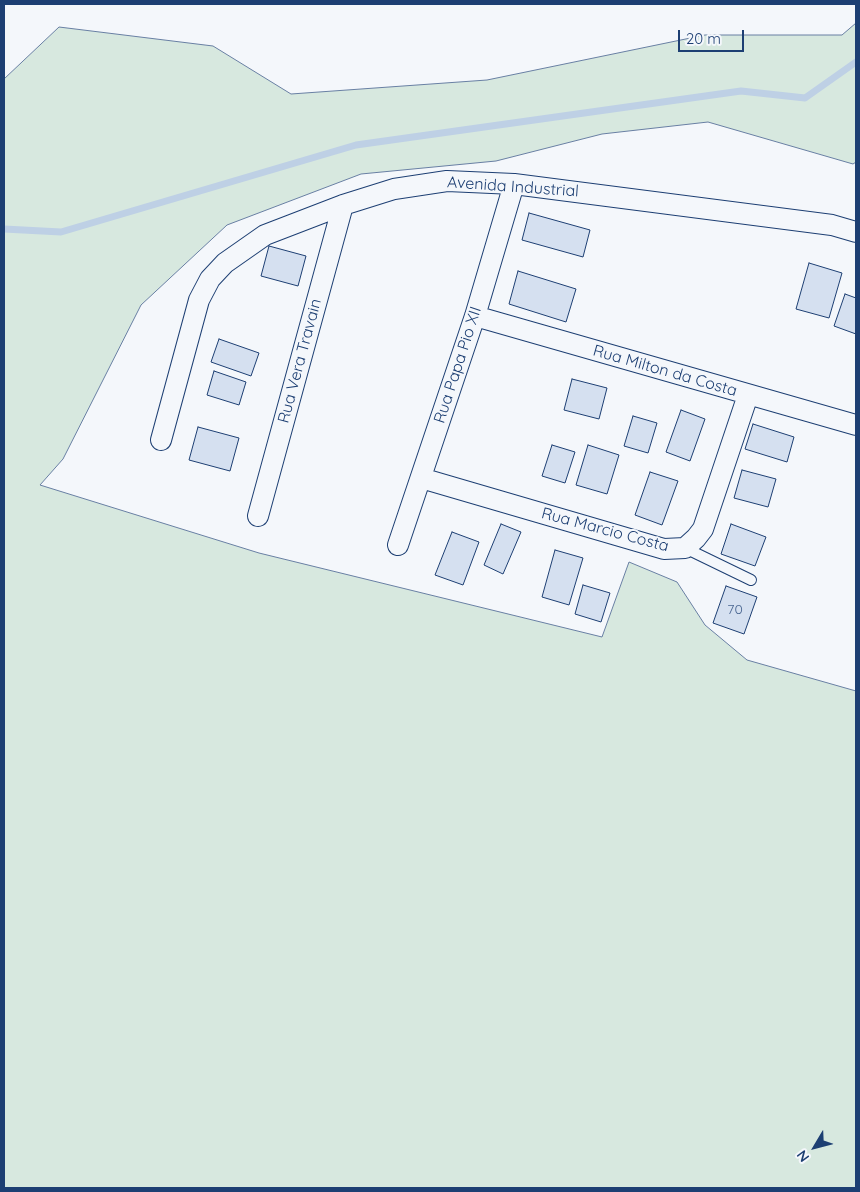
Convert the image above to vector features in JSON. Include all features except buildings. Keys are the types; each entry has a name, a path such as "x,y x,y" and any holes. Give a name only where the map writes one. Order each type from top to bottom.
{"street":[{"name":"Avenida Industrial","path":"161,440 199,300 210,280 225,263 265,235 343,205 394,189 447,180 514,184 832,225 856,232"},
{"name":"Rua Papa Pio XII","path":"398,545 475,316 514,184"},
{"name":"Rua Vera Travain","path":"258,516 343,205"},
{"name":"Rua Milton da Costa","path":"475,316 856,425"},
{"name":"Rua Marcio Costa","path":"421,478 664,549 685,548 703,529 748,395"}],"lane":[{"path":"685,548 752,580"}],"shaded area":[{"path":"856,23 856,162 853,164 708,122 602,134 496,161 361,174 227,225 141,305 63,459 40,485 259,553 602,637 629,562 677,582 705,625 747,660 856,691 856,1188 4,1188 4,79 59,27 213,46 291,94 487,80 705,35 842,35"}],"waterway":[{"path":"4,229 61,232 356,145 741,91 805,98 856,62"}]}
